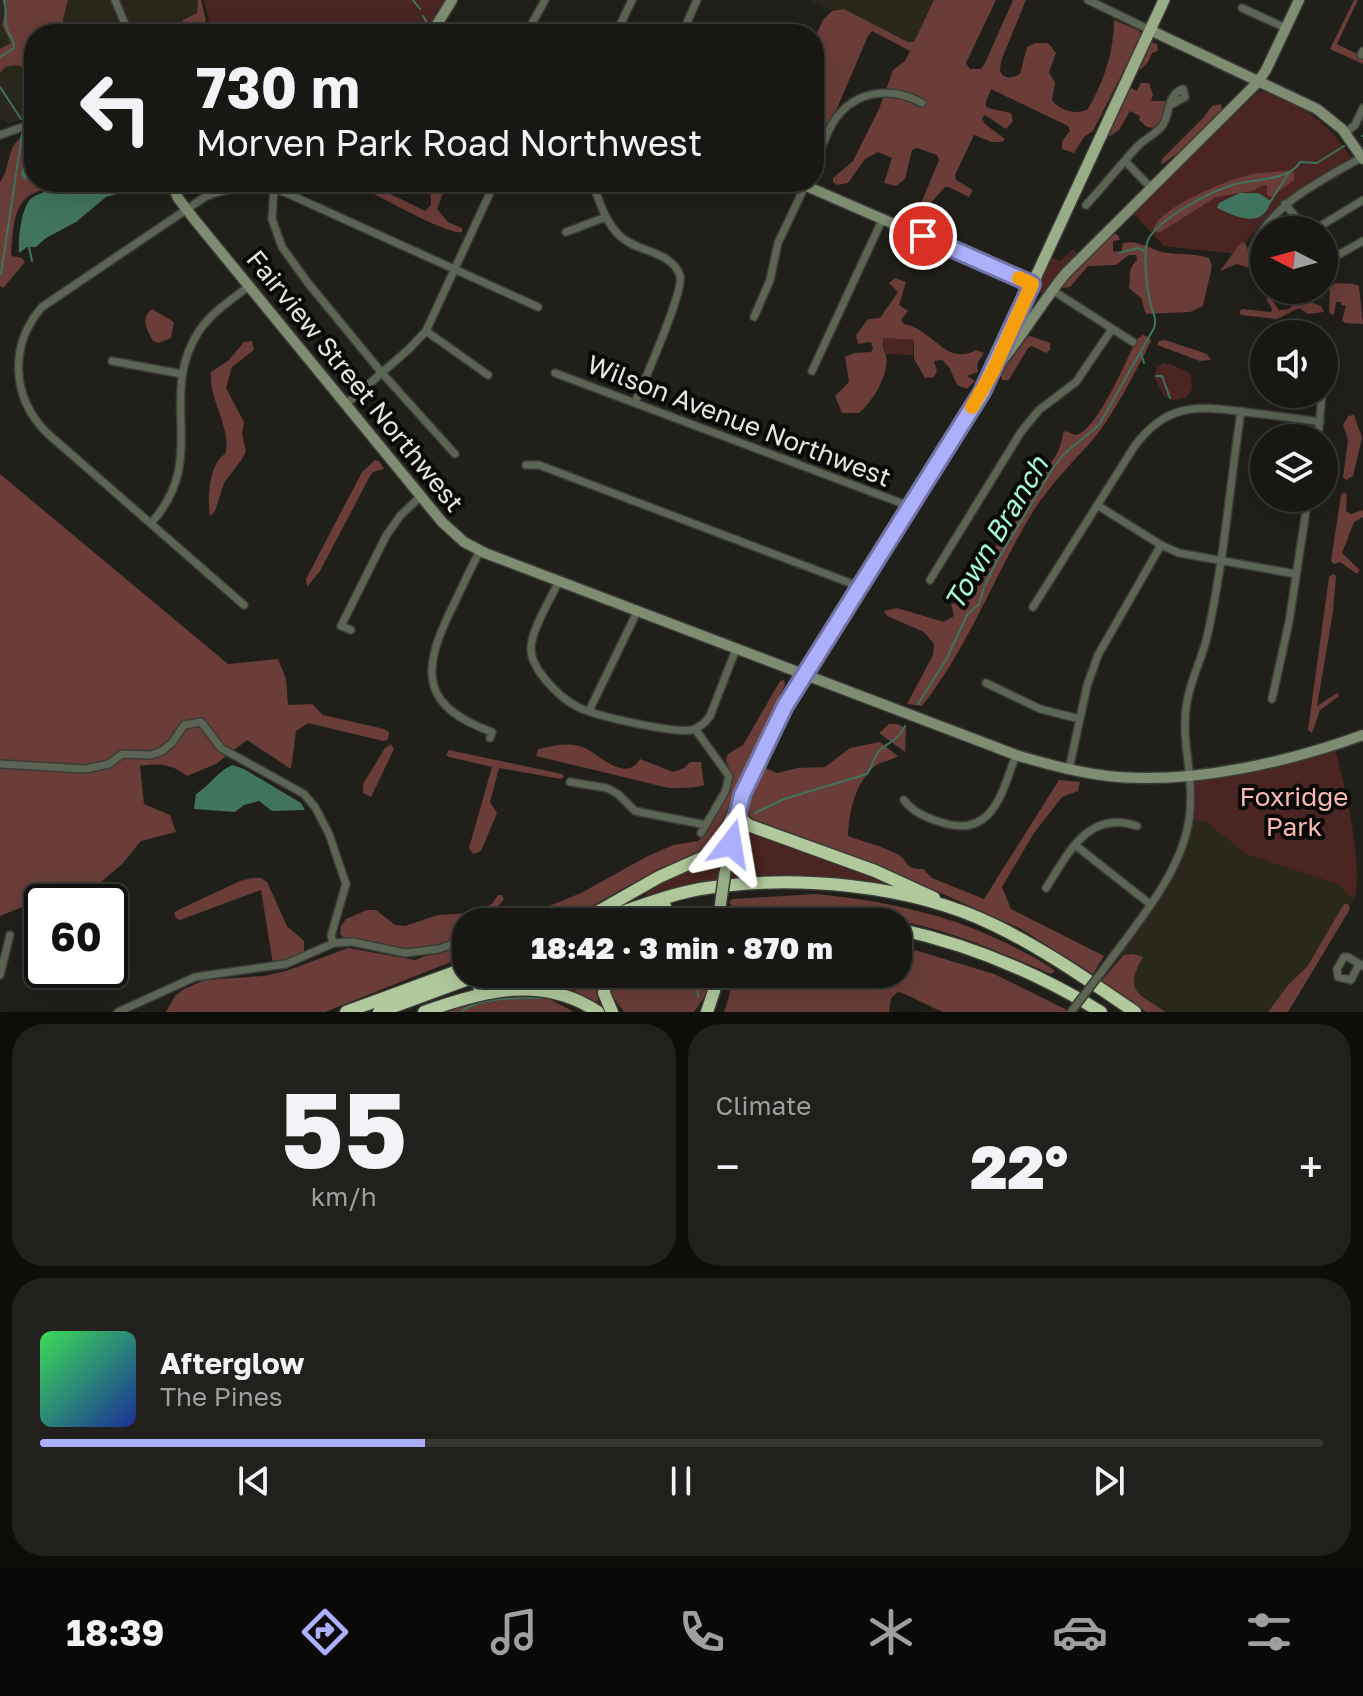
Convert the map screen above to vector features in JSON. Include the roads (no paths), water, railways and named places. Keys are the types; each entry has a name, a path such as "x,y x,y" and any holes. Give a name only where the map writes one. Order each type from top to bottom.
{"highway":[{"path":"605,908 711,852 723,838 742,795"},
{"path":"740,810 742,819 748,825 875,871 1028,942 1135,1012"},
{"path":"711,852 721,854 726,866"},
{"path":"634,908 700,890 752,883 815,883 871,890 962,911"},
{"path":"661,908 700,890"},
{"path":"912,933 1003,961 1068,991 1101,1012"},
{"path":"346,1012 452,973"},
{"path":"379,1012 452,985"},
{"path":"412,1012 476,988"},
{"path":"424,1012 470,995 513,988 563,994 598,1012"},
{"path":"605,988 612,1012"},
{"path":"707,1012 715,988"},
{"path":"713,1012 717,988"}],"main road":[{"path":"721,908 726,866 742,795 774,726 993,371 1164,0"}],"street":[{"path":"115,0 125,24"},
{"path":"438,24 452,0"},
{"path":"532,24 545,0"},
{"path":"621,24 632,0"},
{"path":"686,24 697,0"},
{"path":"1088,0 1317,109 1345,133 1362,158 1285,204 1274,216"},
{"path":"993,371 1052,290 1258,82 1299,0"},
{"path":"1242,8 1286,28"},
{"path":"824,143 834,121 871,94 887,91 906,94 922,103"},
{"path":"1086,205 1138,146 1162,127 1169,106"},
{"path":"1345,133 1355,125 1363,108"},
{"path":"3,130 24,125"},
{"path":"1124,164 1149,189"},
{"name":"Fairview Street Northwest","path":"176,192 186,210 452,533 480,551 1016,755 1069,769 1125,777 1189,776 1303,755 1363,735"},
{"path":"218,192 205,197 49,300 29,324 18,355 20,387 33,417 47,433 244,605"},
{"path":"274,192 272,219 282,247 382,373 455,454"},
{"path":"281,192 538,307"},
{"path":"345,405 426,331 490,192"},
{"path":"596,192 606,217 622,238 666,259 675,266 680,277 676,298 635,403"},
{"path":"754,317 770,280 778,243 799,192"},
{"path":"824,192 1030,290 1042,302"},
{"path":"1337,216 1363,200"},
{"path":"1285,204 1295,216"},
{"path":"566,232 606,217"},
{"path":"812,371 883,218"},
{"path":"1338,255 1363,241"},
{"path":"152,522 168,501 180,468 183,442 182,374 193,341 207,321 249,286"},
{"path":"1052,290 1133,342"},
{"path":"930,580 1021,432 1039,410 1076,382 1112,329"},
{"path":"426,331 488,375"},
{"path":"112,361 182,374"},
{"name":"Wilson Avenue Northwest","path":"555,373 909,506"},
{"path":"1033,607 1141,437 1163,418 1196,408 1320,422 1321,408"},
{"path":"1071,1012 1150,904 1169,874 1187,829 1191,809 1186,704 1209,631 1241,411"},
{"path":"526,465 539,465 858,586"},
{"path":"351,630 341,626 386,536 400,516 421,496"},
{"path":"1097,505 1179,553 1296,574"},
{"path":"1272,699 1306,512"},
{"path":"1069,769 1087,686 1098,655 1161,545"},
{"path":"480,551 436,641 431,665 440,699 461,719 492,732 490,738"},
{"path":"559,581 533,637 532,656 564,697 589,711 678,730 695,729 710,716 736,649"},
{"path":"589,711 637,612"},
{"path":"986,683 1040,709 1080,719"},
{"path":"0,764 85,769 109,764 122,754 151,755 162,751 172,743 184,725 201,722 221,748 304,794 315,807 332,842 346,884 331,936 334,943"},
{"path":"695,729 729,776 725,792 701,833"},
{"path":"904,800 912,811 941,823 961,826 979,822 997,806 1016,755"},
{"path":"570,782 607,788 635,811 706,825"},
{"path":"1046,888 1075,845 1088,832 1112,822 1137,826"},
{"path":"1075,845 1150,904"},
{"path":"0,975 10,935"},
{"path":"118,1012 195,977 286,964 334,943 353,942 405,953 452,944"}],"waterway":[{"path":"413,0 420,9"},
{"path":"0,57 14,48 6,25 4,1"},
{"path":"423,16 428,24"},
{"path":"0,87 21,119"},
{"path":"1,274 24,131"},
{"name":"Town Branch","path":"918,704 947,658 967,615 979,604 997,561 1053,468 1064,454 1099,425 1154,328 1146,271 1149,238 1175,214 1211,194 1232,185 1288,173 1300,162 1317,163 1344,146"},
{"path":"1270,202 1288,174"},
{"path":"29,247 32,261"},
{"path":"1119,253 1138,248 1144,251"},
{"path":"1141,353 1144,363"},
{"path":"1156,376 1162,376 1170,398"},
{"name":"Town Branch","path":"755,813 784,799 867,774 878,752 897,738 905,726"},
{"path":"697,988 698,997"},
{"path":"462,1012 477,1003 488,1001 542,998"}],"park label":[{"name":"Foxridge Park","path":"1294,812"}]}
